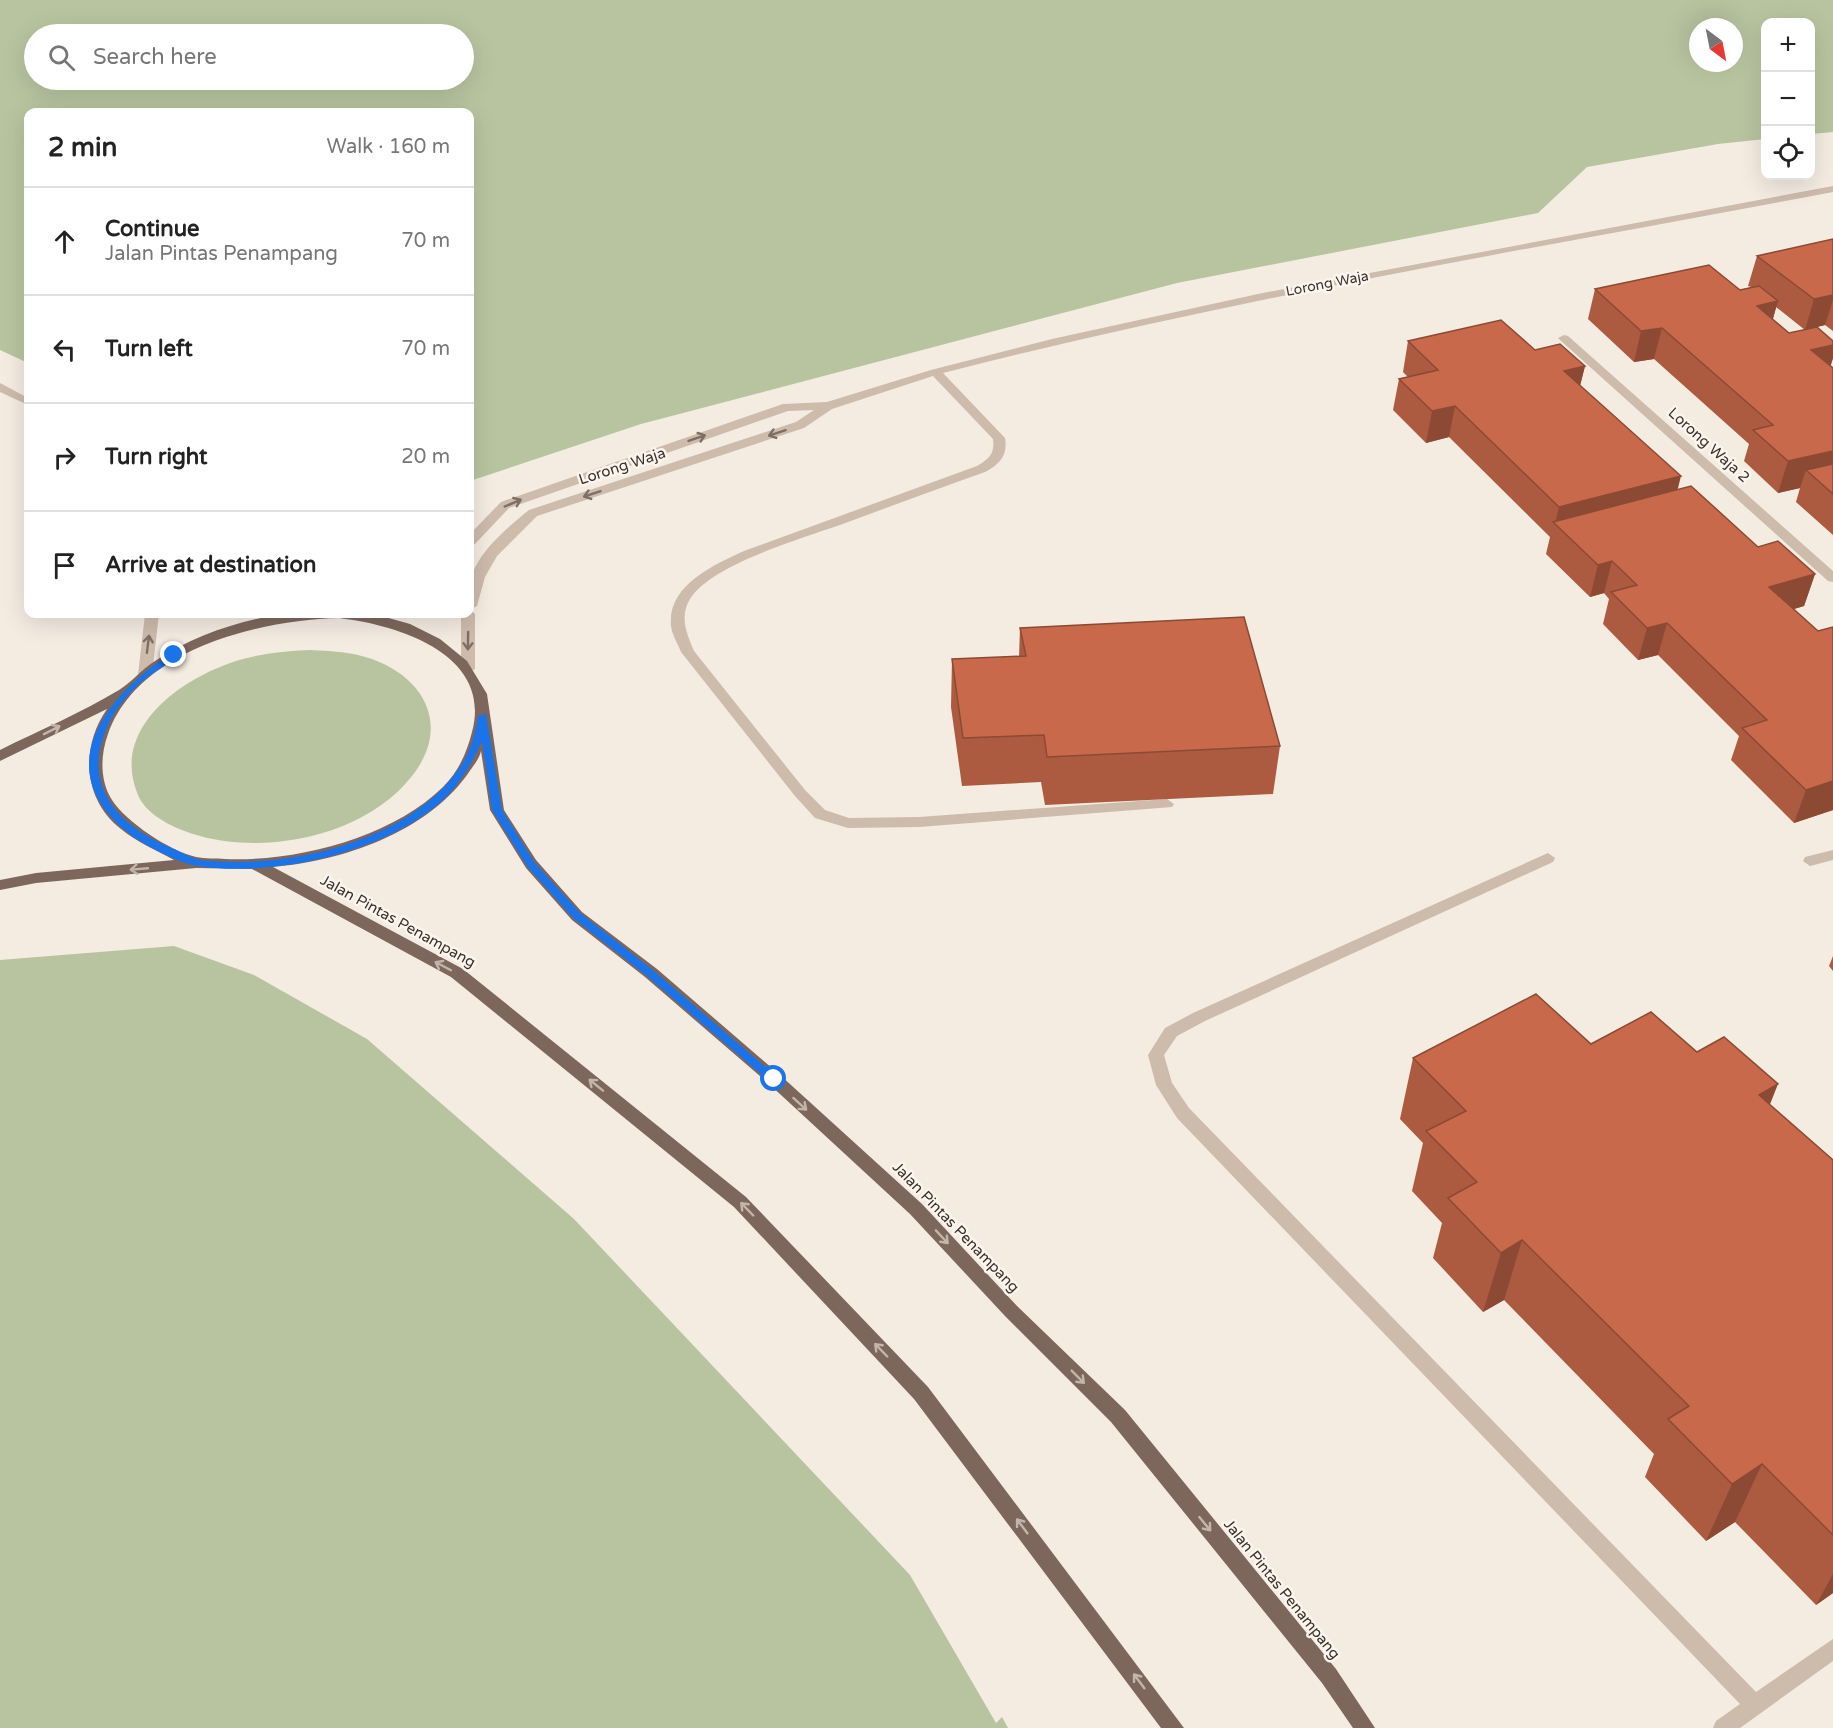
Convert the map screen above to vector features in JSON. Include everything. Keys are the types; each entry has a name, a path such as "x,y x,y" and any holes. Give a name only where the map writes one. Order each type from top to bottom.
{"main road":[{"path":"198,863 144,839 119,821 102,799 95,774 95,749 105,722 127,692 145,675 174,655 208,638 245,626 299,618"},
{"path":"386,618 423,634 448,650 468,669"},
{"name":"Jalan Pintas Penampang","path":"468,669 479,691 497,810 531,864 576,916 660,981 774,1079 916,1209 1011,1311 1118,1416 1329,1677 1365,1728"},
{"path":"0,756 127,692"},
{"path":"0,885 36,878 198,863 255,864 299,860 340,850 380,835 416,816 445,793 465,767 477,741 483,716"},
{"name":"Jalan Pintas Penampang","path":"255,864 457,973 740,1202 921,1393 1174,1728"}],"street":[{"name":"Lorong Waja","path":"474,537 506,505 787,407 828,406 935,372 1056,341 1258,297 1833,189"},
{"name":"Lorong Waja 2","path":"1564,338 1833,578"},
{"path":"935,372 999,438 1002,449 996,461 981,470 749,554 720,568 700,581 680,601 678,625 688,652 800,793 820,814 848,823 919,822 1167,804"},
{"path":"0,387 24,400"},
{"name":"Lorong Waja","path":"474,580 505,535 533,513 800,425 828,406"},
{"path":"145,675 152,618"},
{"path":"468,618 468,669"},
{"path":"1810,861 1833,855"},
{"path":"1548,858 1199,1017 1171,1032 1156,1055 1164,1084 1183,1113 1755,1705"},
{"path":"1723,1728 1833,1649"}],"green space":[{"path":"0,0 1833,0 1833,132 1815,134 1815,18 1761,18 1761,139 1718,144 1587,167 1538,213 1177,283 641,424 474,480 474,108 24,108 24,361 0,350"},
{"path":"310,650 349,653 372,659 407,679 419,692 427,707 431,723 430,740 412,776 393,796 369,813 343,826 285,841 256,843 200,836 164,822 148,810 138,795 132,770 134,747 143,726 158,708 198,677 221,667 260,655"},
{"path":"174,946 254,975 367,1039 574,1219 910,1575 996,1723 1002,1717 1008,1728 0,1728 0,960"}],"building":[{"path":"1833,239 1833,295 1814,299 1757,256"},
{"path":"1709,265 1740,290 1759,286 1778,301 1757,306 1789,333 1817,327 1833,341 1833,345 1811,350 1833,368 1833,451 1788,461 1753,430 1773,425 1662,328 1641,331 1595,289"},
{"path":"1501,320 1535,350 1560,344 1585,366 1564,371 1681,476 1559,507 1455,406 1432,411 1399,379 1438,370 1408,341"},
{"path":"1833,464 1833,494 1806,470"},
{"path":"1691,486 1758,547 1778,541 1815,574 1769,587 1818,631 1833,627 1833,781 1806,790 1742,728 1767,720 1667,623 1647,628 1611,592 1637,585 1612,561 1598,565 1553,522"},
{"path":"1244,617 1280,746 1047,757 1044,735 963,738 952,659 1026,656 1020,628"},
{"path":"1536,994 1591,1044 1651,1012 1697,1052 1724,1037 1778,1084 1759,1095 1833,1160 1833,1535 1762,1464 1732,1484 1668,1419 1689,1406 1522,1240 1501,1253 1448,1198 1477,1182 1426,1131 1466,1111 1413,1058"}],"route":[{"path":"174,655 145,675 127,692 105,722 95,749 95,774 102,799 119,821 144,839 198,863 255,864 299,860 340,850 380,835 416,816 445,793 465,767 477,741 483,716 497,810 531,864 576,916 651,973 774,1079"}]}
